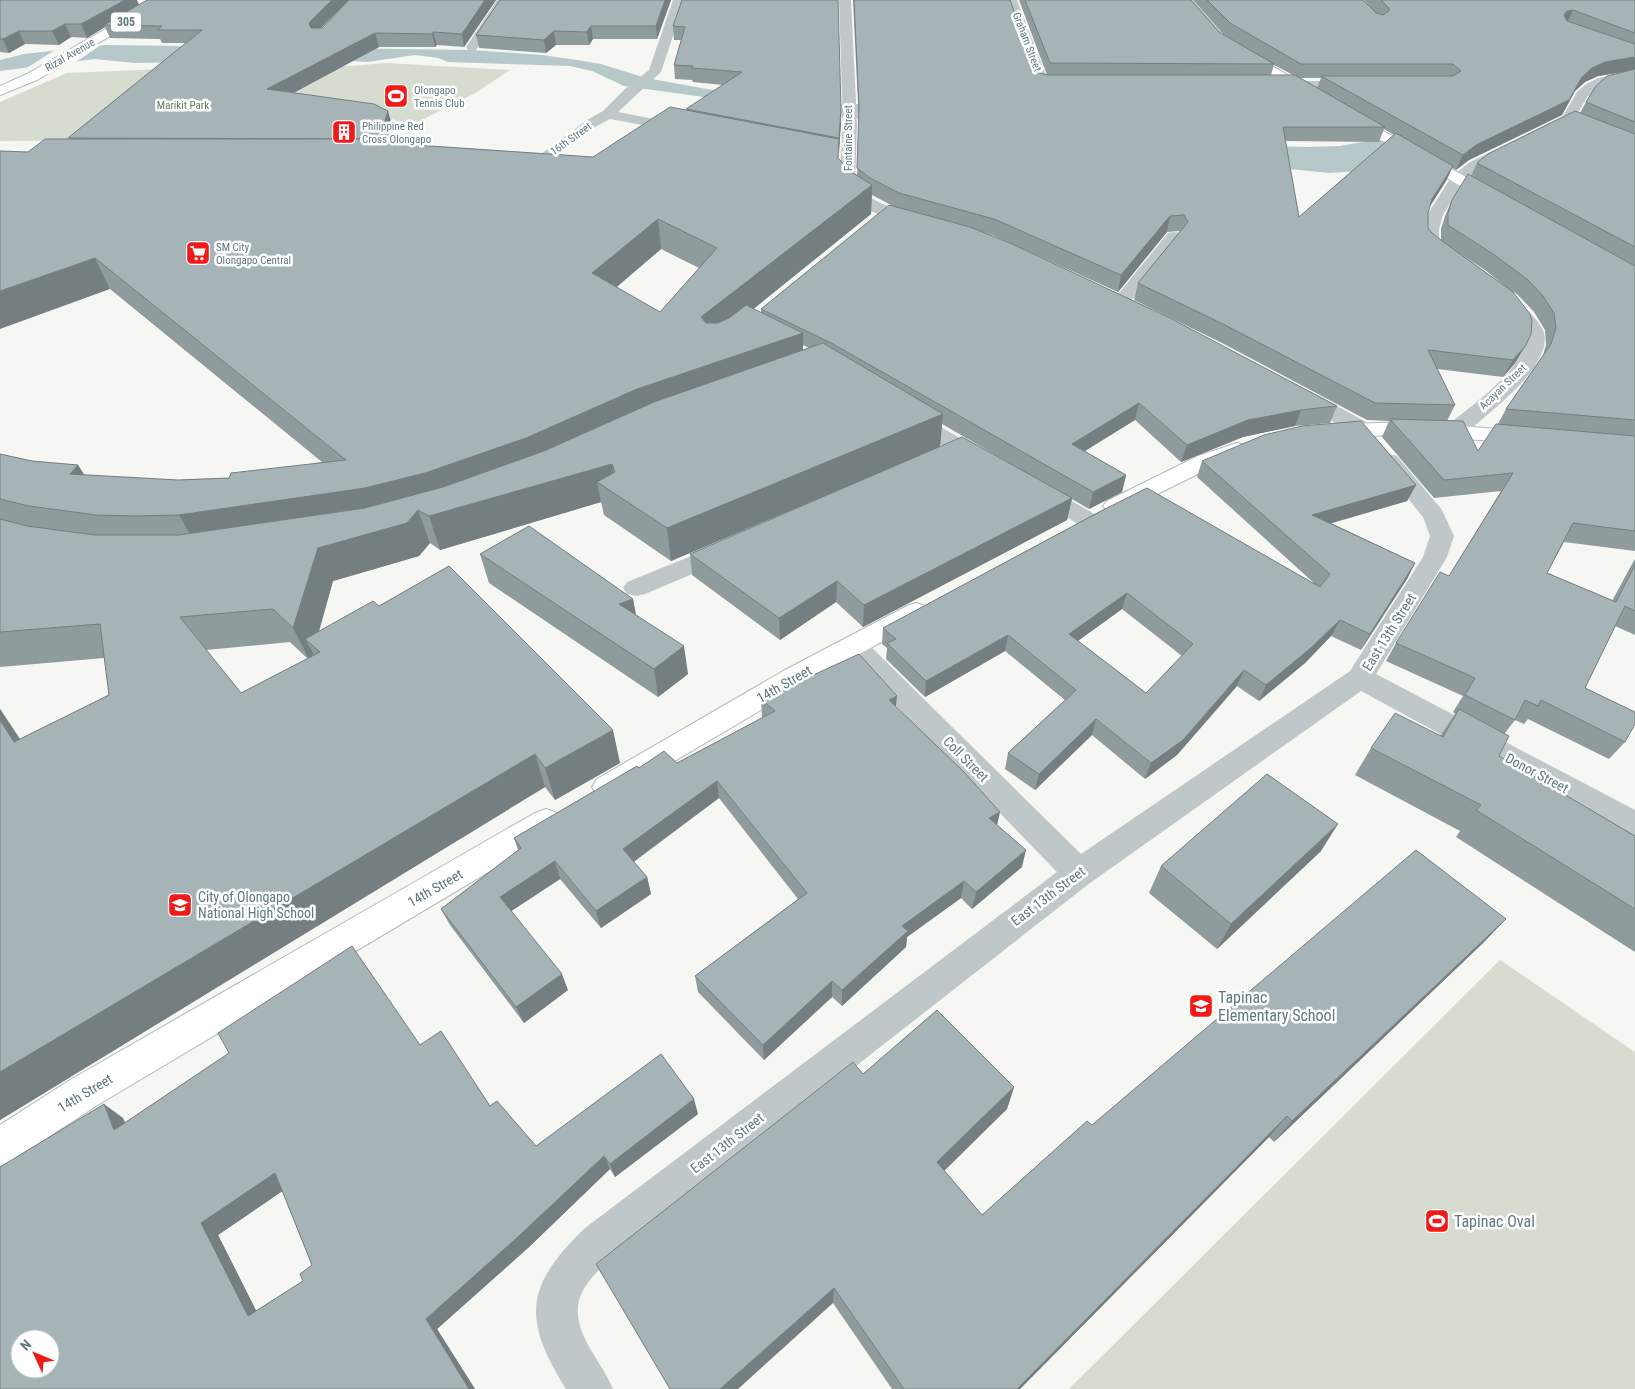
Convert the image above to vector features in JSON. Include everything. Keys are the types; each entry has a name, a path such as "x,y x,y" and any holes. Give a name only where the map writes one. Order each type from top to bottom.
{"main road":[{"path":"1185,0 1221,40 1324,100"},
{"name":"Rizal Avenue","path":"0,91 32,77 163,1"},
{"path":"1340,110 1439,169 1508,207"},
{"path":"1304,434 1360,428 1455,431 1550,439"},
{"path":"1062,534 1206,461 1260,442"},
{"name":"14th Street","path":"0,1147 83,1093 580,802 795,677 940,599"}],"street":[{"path":"472,47 503,0"},
{"name":"16th Street","path":"499,164 536,165 592,123 608,114 629,93 655,72 679,0"},
{"name":"Fontaine Street","path":"845,0 850,123 847,185 861,200 886,212 939,225"},
{"name":"Graham Street","path":"1011,0 1042,82 1079,83"},
{"path":"142,2 163,1"},
{"path":"1470,270 1441,252 1431,243 1435,216 1457,179 1475,165 1568,119 1582,95 1591,87 1603,81 1635,75"},
{"path":"1259,85 1368,85"},
{"path":"608,114 701,132"},
{"path":"1568,119 1585,126"},
{"path":"831,159 849,162"},
{"path":"871,224 886,212"},
{"path":"1138,311 1114,298 1174,237"},
{"name":"Acayan Street","path":"1455,431 1510,382 1528,362 1535,343 1533,329 1524,317 1491,286"},
{"path":"1289,387 1360,428"},
{"path":"893,407 1088,520"},
{"name":"East 13th Street","path":"591,1389 562,1341 554,1313 559,1294 572,1270 599,1242 1078,873 1360,678 1436,557 1442,536 1434,515 1360,428"},
{"path":"934,460 961,448"},
{"path":"636,588 744,542"},
{"name":"Coll Street","path":"853,645 1078,873"},
{"name":"Donor Street","path":"1360,678 1635,826"}],"green space":[{"name":"Marikit Park","path":"386,63 510,70 477,92 414,124 314,107 259,140 0,141 0,102 67,73 163,69 351,66"},
{"name":"Tapinac Oval","path":"1500,960 1635,1052 1635,1389 1069,1389"}],"shaded area":[{"path":"1480,0 1518,0 1517,4 1521,18 1534,33 1545,61 1540,77 1551,101 1543,112 1507,139 1416,163 1374,170 1329,173 1112,151 1082,144 1035,141 949,126 802,114 792,109 624,86 592,71 570,66 448,62 438,58 415,55 367,62 296,57 274,61 258,57 200,62 135,63 95,59 0,71 0,60 24,54 105,45 473,50 542,55 577,60 601,64 646,78 707,89 822,105 891,103 960,110 1068,132 1208,144 1340,146 1472,119 1491,107 1500,95 1506,55 1488,27"}],"pier":[{"path":"104,43 73,64 22,71 58,48"}],"building":[{"path":"0,0 125,0 81,24 65,24 52,31 19,31 0,39"},
{"path":"147,0 332,0 309,23 311,28 322,28 349,0 485,0 462,34 433,32 432,34 375,33 267,89 374,104 388,111 379,139 68,138 202,30 157,30 162,26 104,25"},
{"path":"500,0 665,0 656,26 591,26 587,32 554,31 544,40 476,35"},
{"path":"682,0 838,0 841,108 839,138 686,109 742,72 674,65 685,27 673,26"},
{"path":"854,0 1010,0 1035,69 1039,73 1048,75 1295,75 1385,127 1283,127 1299,217 1396,133 1453,166 1432,199 1428,213 1428,228 1442,241 1513,292 1530,314 1532,321 1531,334 1526,345 1513,360 1428,350 1455,405 1375,403 1225,325 1138,283 1188,222 1184,215 1170,216 1121,275 994,219 899,193 870,178 857,168 859,108"},
{"path":"1025,0 1191,0 1219,32 1274,64 1050,63"},
{"path":"1207,0 1363,0 1376,13 1383,15 1389,11 1389,8 1381,0 1635,0 1635,33 1573,10 1567,11 1564,15 1567,21 1635,44 1635,57 1605,62 1592,68 1582,77 1569,100 1476,145 1463,155 1321,76 1453,76 1461,71 1453,64 1301,64 1230,23"},
{"path":"1635,69 1635,122 1586,102 1596,86 1607,76"},
{"path":"670,107 839,139 838,158 850,171 872,185 701,317 706,323 718,323 729,318 746,305 803,333 637,389 526,438 425,473 365,488 179,515 96,515 29,506 0,499 0,454 32,461 78,465 70,474 178,480 229,478 231,473 346,460 95,258 0,291 0,151 28,152 45,139 372,139 371,142 593,157","holes":["658,219 717,248 660,312 592,273"]},
{"path":"1575,111 1635,134 1635,247 1477,163 1488,154"},
{"path":"1468,174 1635,266 1635,420 1506,409 1551,344 1556,328 1554,313 1543,296 1528,280 1493,254 1448,225 1448,213 1452,200"},
{"path":"889,205 970,227 1012,244 1170,318 1337,406 1301,410 1248,420 1187,445 1139,403 1072,444 1126,475 1093,492 833,344 761,309"},
{"name":"City of Olongapo National High School","path":"823,343 943,414 667,528 597,482 615,472 612,464 429,516 418,510 407,523 318,548 293,628 273,609 180,617 241,693 320,652 305,639 373,601 379,606 449,566 613,730 545,768 535,754 0,1072 0,720 14,742 109,695 100,624 0,632 0,519 27,526 95,535 179,535 365,508 443,487 544,451 654,402"},
{"path":"1390,419 1463,421 1478,451 1496,424 1635,436 1635,531 1573,523 1547,573 1616,602 1635,565 1635,611 1625,606 1585,688 1635,712 1635,724 1625,742 1541,700 1538,706 1525,700 1515,720 1465,695 1475,678 1396,643 1440,572 1449,576 1513,473 1444,480"},
{"path":"1361,421 1416,485 1312,515 1415,563 1370,634 1340,620 1312,647 1266,685 1244,670 1183,740 1151,763 1096,719 1039,774 1008,753 1076,690 1008,635 926,681 887,643 896,639 883,628 1147,488 1320,587 1330,574 1202,461 1264,435 1302,426","holes":["1127,593 1193,644 1146,693 1069,634"]},
{"path":"962,437 1072,498 864,605 837,581 779,618 690,554"},
{"path":"529,526 633,599 619,604 684,646 654,669 480,554"},
{"path":"859,654 897,696 889,700 963,771 1000,812 989,818 1026,850 976,892 964,881 902,926 908,931 842,990 832,981 763,1045 695,976 807,893 717,781 623,849 647,877 596,911 555,861 500,897 562,974 516,1007 441,909 521,848 514,838 637,766 639,768 664,751 677,763 775,711 761,699"},
{"path":"1459,709 1509,736 1499,756 1635,836 1635,909 1476,810 1481,805 1371,748 1395,713 1443,737"},
{"path":"1267,774 1338,824 1231,924 1161,866"},
{"path":"1416,850 1506,919 1292,1121 1287,1116 1017,1389 904,1389 834,1288 720,1389 670,1389 596,1264 853,1062 863,1074 937,1010 1014,1087 937,1162 982,1215 1087,1121 1092,1125"},
{"path":"352,946 420,1045 441,1031 490,1106 497,1101 536,1146 661,1054 694,1099 610,1164 604,1156 519,1236 426,1319 469,1389 0,1389 0,1167 104,1104 114,1130 229,1053 218,1033","holes":["275,1173 312,1265 300,1274 303,1281 248,1316 201,1223"]}],"place":[{"name":"Olongapo Tennis Club","path":"396,96"},
{"name":"Philippine Red Cross Olongapo","path":"344,132"},
{"name":"SM City Olongapo Central","path":"198,253"},
{"name":"City of Olongapo National High School","path":"180,905"},
{"name":"Tapinac Elementary School","path":"1201,1006"},
{"name":"Tapinac Oval","path":"1437,1221"}]}
